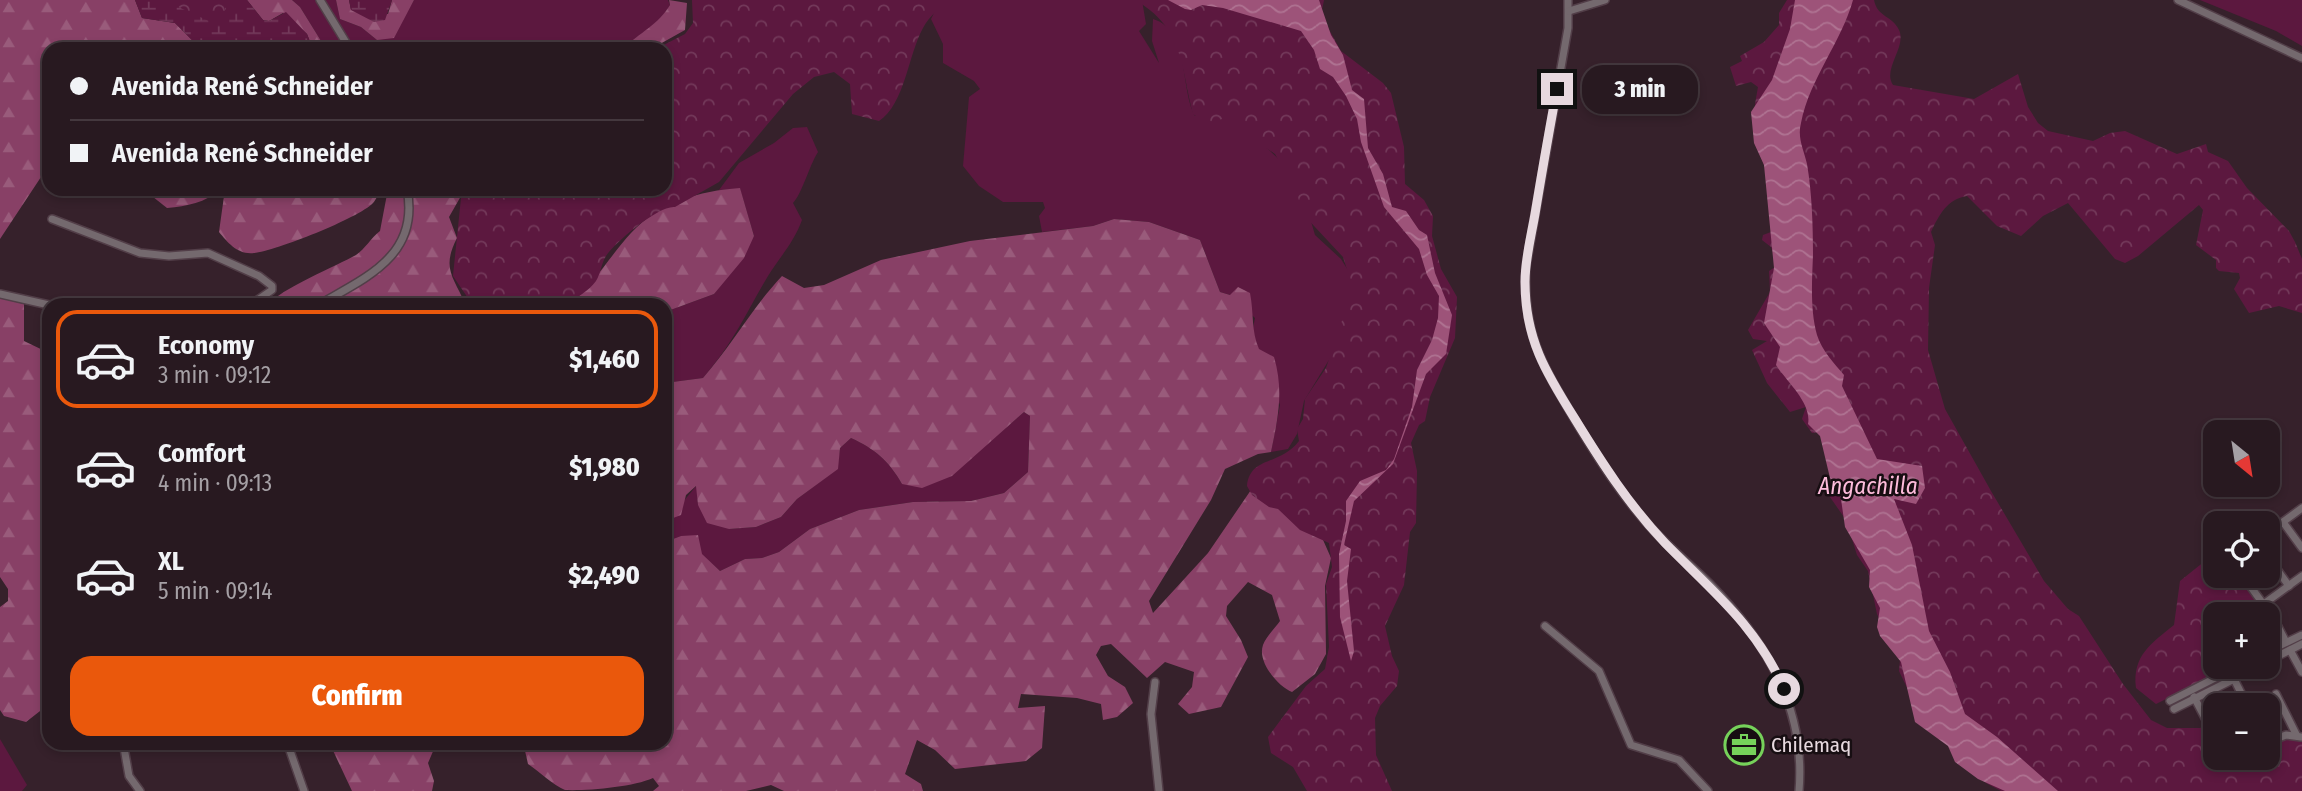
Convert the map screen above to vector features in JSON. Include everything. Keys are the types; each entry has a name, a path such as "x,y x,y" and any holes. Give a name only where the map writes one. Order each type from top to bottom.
{"street":[{"path":"320,0 345,42"},
{"path":"1568,0 1569,11 1526,266 1526,304 1533,340 1552,384 1618,488 1670,547 1710,584 1766,653 1779,677 1793,715 1800,755 1800,791"},
{"path":"1569,11 1605,0"},
{"path":"2178,0 2302,58"},
{"path":"330,298 374,273 393,254 406,226 407,196"},
{"path":"52,219 140,253 169,256 208,253 259,276 272,286 272,290 261,298"},
{"path":"0,294 42,303"},
{"path":"2280,524 2302,508"},
{"path":"2283,522 2302,548"},
{"path":"2280,574 2289,586"},
{"path":"2267,602 2302,576"},
{"path":"1545,626 1598,671 1631,745 1679,760 1708,791"},
{"path":"2280,633 2302,672"},
{"path":"2280,652 2302,635"},
{"path":"2280,648 2302,644"},
{"path":"2213,679 2191,690 2172,705 2195,698 2234,679 2241,693"},
{"path":"1155,682 1150,714 1159,791"},
{"path":"2191,690 2203,713"},
{"path":"2280,701 2300,736"},
{"path":"2280,737 2300,736"},
{"path":"124,750 129,776 140,791"},
{"path":"290,750 304,791"}],"green space":[{"path":"0,0 135,0 142,18 175,23 194,42 42,42 42,176 0,239"},
{"path":"135,0 247,0 263,20 269,21 286,12 307,34 310,42 194,42 175,23 142,18"},
{"path":"163,0 225,0 225,15 211,22"},
{"path":"247,0 292,0 300,7 322,42 310,42 307,34 283,13 269,21 263,20"},
{"path":"292,0 336,0 340,19 361,27 377,40 404,17 414,0 668,0 670,5 654,24 630,42 322,42 300,7"},
{"path":"336,0 349,0 351,10 388,14 392,0 414,0 394,38 377,40 361,27 340,19"},
{"path":"349,0 392,0 385,20 374,22 351,10"},
{"path":"669,0 687,3 685,30 664,42 631,42 660,18 670,5"},
{"path":"692,0 950,0 925,24 895,103 879,121 852,114 850,84 834,72 814,77 793,94 719,182 675,207 659,212 618,242 606,256 596,281 578,297 468,298 453,276 461,198 464,196 672,196 672,42 670,42 685,34 693,23"},
{"path":"947,0 1142,0 1146,24 1139,31 1159,63 1152,41 1153,19 1165,25 1173,35 1179,47 1190,105 1195,116 1240,116 1256,138 1298,177 1315,235 1341,259 1356,283 1332,355 1304,401 1297,434 1288,449 1271,452 1280,405 1252,333 1255,318 1230,295 1220,292 1200,240 1149,222 1114,219 1093,226 1042,232 1039,216 1045,208 1043,202 1003,202 979,186 963,166 969,97 980,89 974,81 943,63 943,44 931,19 937,7"},
{"path":"1135,0 1324,0 1322,10 1327,26 1341,51 1383,83 1391,93 1404,147 1405,184 1424,200 1433,216 1432,236 1441,269 1457,297 1455,338 1430,397 1425,421 1419,425 1411,443 1417,471 1416,523 1410,532 1404,585 1385,626 1392,656 1399,671 1397,686 1380,706 1375,718 1376,755 1392,791 1307,791 1293,767 1271,753 1268,737 1306,686 1325,669 1329,647 1326,584 1332,567 1329,543 1300,530 1278,509 1269,507 1252,495 1247,486 1249,476 1254,470 1291,449 1299,441 1297,429 1303,419 1305,399 1326,368 1353,288 1343,257 1301,212 1294,176 1284,170 1275,154 1247,135 1237,119 1222,119 1207,124 1193,114 1182,64 1171,35 1163,22"},
{"path":"1787,0 1874,0 1878,10 1896,25 1901,37 1890,72 1893,85 1974,99 2018,74 2028,107 2038,123 2048,131 2093,141 2110,133 2125,131 2177,154 2206,144 2208,152 2228,161 2247,188 2289,231 2302,259 2302,313 2279,306 2249,313 2234,289 2240,278 2239,273 2219,271 2216,268 2216,260 2196,245 2203,210 2199,205 2138,256 2125,263 2115,259 2068,203 2043,216 2021,236 1997,226 1967,196 1960,198 1944,209 1931,232 1935,245 1929,288 1928,350 1945,409 2044,581 2068,609 2079,616 2123,684 2151,720 2167,728 2203,727 2203,770 2280,770 2280,738 2296,736 2302,742 2302,791 2001,791 1986,783 1911,696 1899,671 1900,660 1877,614 1868,571 1857,555 1846,520 1823,487 1836,479 1820,432 1812,433 1802,419 1806,407 1790,412 1767,383 1752,350 1767,341 1753,339 1748,330 1770,292 1769,271 1778,265 1771,247 1762,240 1763,235 1771,232 1755,104 1758,87 1751,82 1736,86 1730,67 1742,61 1740,56 1764,42 1779,25 1779,13"},
{"path":"2200,0 2302,0 2302,46 2276,31"},
{"path":"807,127 818,152 793,203 802,220 795,235 714,365 703,378 672,382 672,309 714,294 754,236 740,189 719,190 739,163 774,143 793,128"},
{"path":"740,188 754,236 744,258 714,294 672,309 672,298 576,298 642,222 667,206 710,192"},
{"path":"152,196 212,196 196,203 167,208"},
{"path":"224,196 377,196 365,209 335,225 265,251 243,252 219,232"},
{"path":"387,196 461,196 449,217 457,238 450,258 451,272 462,298 275,298 356,255 380,231"},
{"path":"1114,219 1149,222 1200,240 1220,292 1230,295 1238,287 1250,293 1256,342 1259,349 1274,357 1279,381 1278,416 1271,452 1258,454 1225,469 1211,500 1149,601 1153,613 1208,553 1253,487 1320,533 1331,558 1325,586 1326,654 1315,674 1292,692 1270,673 1263,659 1263,645 1280,621 1272,595 1248,582 1227,606 1226,616 1248,657 1221,707 1189,714 1178,704 1192,687 1194,672 1165,662 1147,678 1111,644 1101,646 1096,655 1108,676 1125,687 1133,703 1117,717 1103,720 1101,704 1077,698 1021,694 1018,708 1045,706 1042,748 1026,761 955,769 935,750 917,740 905,774 921,784 923,791 784,791 771,785 746,791 653,791 659,786 653,778 610,788 565,790 528,764 525,750 672,750 672,539 698,535 702,554 720,571 745,559 762,558 779,552 810,529 859,510 913,502 971,501 1004,493 1028,472 1030,416 1024,412 952,476 922,488 902,484 881,456 851,438 840,448 838,469 797,499 781,517 756,527 729,529 707,523 698,505 696,486 686,495 681,515 672,518 672,382 703,378 782,276 804,288 824,285 881,260 970,241 1093,226"},
{"path":"0,298 24,304 24,341 42,350 42,709 26,722 4,716 0,710 0,607 8,601 8,589 0,577"},
{"path":"1024,412 1030,416 1028,472 1004,493 971,501 913,502 859,510 810,529 779,552 762,558 745,559 720,571 681,536 672,539 672,515 697,485 698,505 729,529 756,527 781,517 797,499 837,469 840,448 851,438 881,456 902,484 981,449"},
{"path":"2203,563 2203,588 2247,588 2257,602 2203,602 2203,679 2206,679 2156,704 2136,688 2137,667 2145,651 2174,625 2180,581"},
{"path":"0,739 27,785 22,791 0,791"},
{"path":"333,750 434,750 428,763 434,781 432,791 352,791"}],"water":[{"path":"1168,0 1319,0 1331,35 1343,55 1352,90 1364,99 1368,148 1383,174 1392,207 1406,211 1419,230 1427,235 1435,273 1452,315 1446,354 1426,374 1393,464 1354,501 1344,545 1351,549 1347,581 1354,651 1351,661 1340,617 1339,554 1346,521 1346,501 1360,481 1386,470 1394,459 1412,407 1417,370 1432,340 1438,318 1439,296 1427,275 1419,249 1384,207 1361,142 1357,119 1346,96 1333,77 1320,69 1314,50 1301,31 1223,8 1202,5 1191,10 1185,9"},
{"name":"Angachilla","path":"1795,0 1853,0 1848,16 1811,91 1800,128 1811,198 1812,306 1817,335 1825,352 1844,375 1842,386 1877,459 1922,466 1925,488 1916,504 1894,499 1912,545 1929,631 1950,672 1965,714 1997,737 2058,791 2005,791 1978,779 1955,762 1948,746 1915,722 1901,662 1880,636 1877,627 1880,608 1869,587 1870,570 1845,527 1840,492 1830,478 1820,436 1808,424 1803,401 1776,365 1780,347 1764,323 1774,268 1764,165 1754,143 1751,112 1772,80 1790,29"}],"place":[{"name":"Chilemaq","path":"1744,745"}],"route":[{"path":"1557,89 1526,266 1528,317 1537,352 1546,374 1614,482 1656,533 1710,584 1751,631 1773,665 1784,689"}]}
